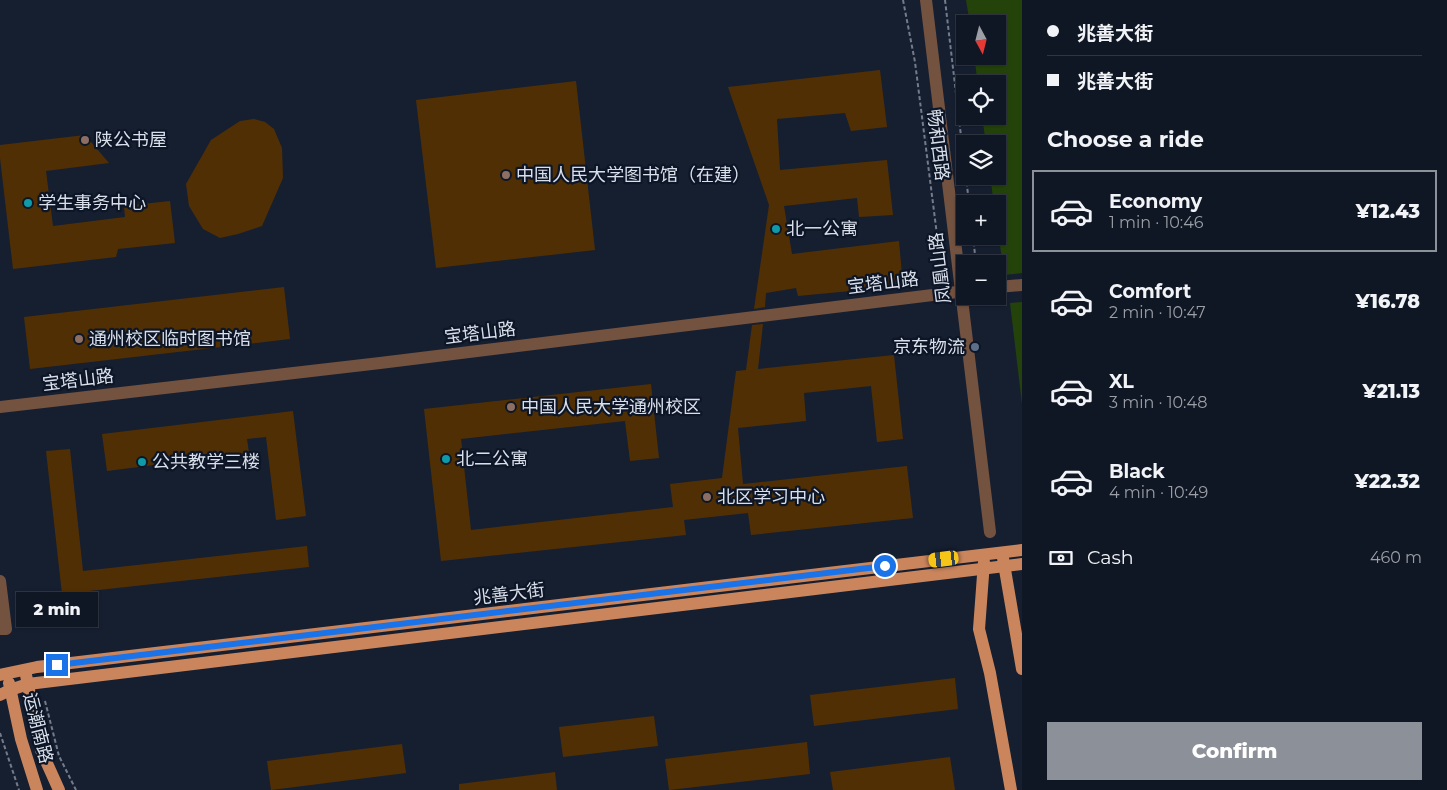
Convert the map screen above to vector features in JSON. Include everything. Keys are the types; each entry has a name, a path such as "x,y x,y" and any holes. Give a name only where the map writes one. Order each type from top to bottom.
{"main road":[{"name":"兆善大街","path":"3,674 24,669 1022,550"},
{"path":"1001,552 1022,669"},
{"path":"983,554 984,569 980,629 990,673 1011,790"},
{"name":"兆善大街","path":"5,692 34,683 1022,564"},
{"name":"运潮南路","path":"24,669 34,683 41,750 59,790"},
{"name":"运潮南路","path":"3,674 5,692 37,790"}],"street":[{"name":"凤凰山路","path":"926,0 958,255"},
{"path":"1006,286 1022,284"},
{"name":"宝塔山路","path":"0,407 380,363 956,292"},
{"name":"凤凰山路","path":"965,305 990,532"},
{"path":"0,581 6,629 0,629"}],"path":[{"name":"畅和西路","path":"904,0 915,62 945,294"},
{"name":"畅和西路","path":"946,0 961,135"},
{"name":"运潮南路","path":"34,683 59,756 76,790"},
{"name":"运潮南路","path":"0,733 19,790"}],"green space":[{"path":"966,0 1022,0 1022,273 1006,275 1006,255 1001,255 1000,245 1006,245 1006,195 993,195 991,185 1006,185 1006,135 985,135 983,125 1006,125 1006,75 977,75 975,65 1006,65 1006,15 968,15"},
{"path":"1022,302 1022,404 1010,303"}],"building":[{"name":"北一公寓","path":"880,70 887,127 851,131 845,113 777,119 780,170 887,160 893,215 859,217 857,198 784,206 792,254 899,241 903,286 798,296 796,288 766,293 765,307 754,309 769,205 728,87"},
{"name":"中国人民大学图书馆（在建）","path":"576,81 595,250 436,268 416,100"},
{"path":"254,119 265,122 274,129 282,148 283,178 262,226 220,238 203,229 189,206 186,184 211,140 240,121"},
{"name":"学生事务中心","path":"85,135 109,163 46,171 53,226 125,217 124,206 170,201 175,243 118,249 116,257 13,269 0,145"},
{"path":"284,287 290,339 30,369 24,317"},
{"name":"北二公寓","path":"763,324 758,369 894,355 903,439 877,442 871,386 804,393 806,421 738,428 743,484 907,466 913,518 751,535 748,513 684,520 686,535 441,561 424,409 651,384 659,458 630,461 625,421 461,439 471,530 673,507 670,484 722,478 736,371 746,370 752,325"},
{"name":"公共教学三楼","path":"293,411 306,516 276,520 266,437 247,439 249,453 107,471 102,434"},
{"path":"70,449 83,571 307,546 309,567 62,594 46,451"},
{"path":"955,678 958,709 814,726 810,695"},
{"path":"654,716 658,746 563,757 559,727"},
{"path":"807,742 810,774 669,790 665,759"},
{"path":"402,744 406,773 271,790 267,761"},
{"path":"950,757 955,790 833,790 830,772"},
{"path":"555,772 557,790 459,790 459,784"}],"place":[{"name":"陕公书屋","path":"85,140"},
{"name":"中国人民大学图书馆（在建）","path":"506,175"},
{"name":"学生事务中心","path":"28,203"},
{"name":"北一公寓","path":"776,229"},
{"name":"通州校区临时图书馆","path":"79,339"},
{"name":"京东物流","path":"975,347"},
{"name":"中国人民大学通州校区","path":"511,407"},
{"name":"北二公寓","path":"446,459"},
{"name":"公共教学三楼","path":"142,462"},
{"name":"北区学习中心","path":"707,497"}],"route":[{"path":"57,665 885,566"}]}
